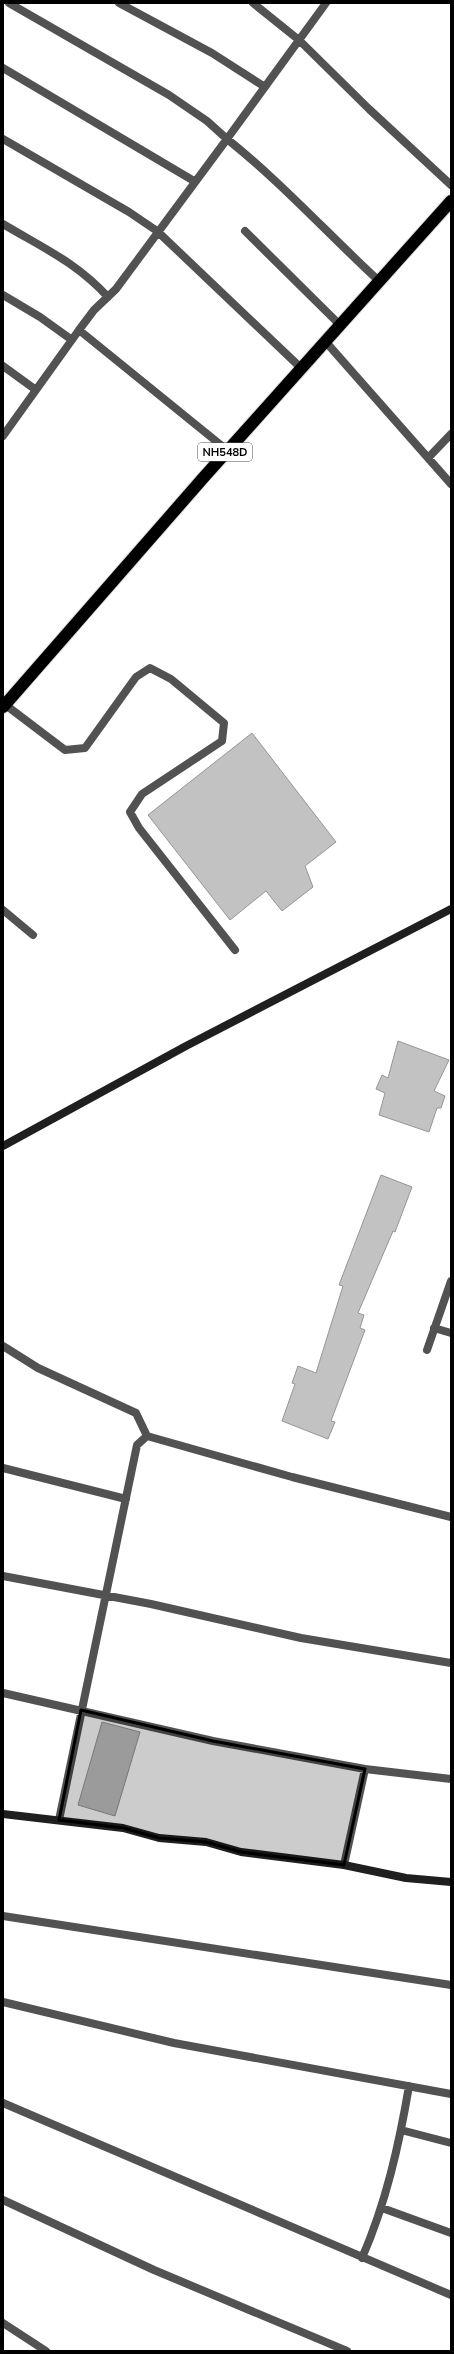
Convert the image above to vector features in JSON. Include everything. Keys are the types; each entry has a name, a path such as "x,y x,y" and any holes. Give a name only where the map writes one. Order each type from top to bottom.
{"highway":[{"name":"NH548D","path":"4,705 227,450 451,201"}],"street":[{"path":"9,3 169,95 208,121 227,139 257,162 329,236 379,281"},
{"path":"119,3 212,53 265,87"},
{"path":"253,3 299,40 369,109 451,185"},
{"path":"3,436 79,330 108,297 227,139 326,3"},
{"path":"3,68 194,181"},
{"path":"3,139 123,208 157,231 301,368"},
{"path":"3,224 69,261 92,279 108,297"},
{"path":"245,231 340,325"},
{"path":"3,295 40,317 72,340"},
{"path":"79,330 227,450"},
{"path":"325,341 451,484"},
{"path":"3,366 36,390"},
{"path":"428,458 451,434"},
{"path":"4,705 65,750 85,748 136,677 150,668 171,679 224,723 222,741 142,794 130,812 139,828 235,950"},
{"path":"3,1146 186,1046 451,909"},
{"path":"3,910 32,934"},
{"path":"426,1350 451,1281"},
{"path":"434,1328 451,1333"},
{"path":"3,1346 38,1368 136,1413 147,1436 292,1477 451,1517"},
{"path":"58,1820 104,1595 137,1445 147,1436"},
{"path":"3,1468 126,1499"},
{"path":"3,1576 104,1595 301,1638 451,1663"},
{"path":"3,1693 213,1741 365,1769 451,1779"},
{"path":"344,1865 365,1769"},
{"path":"3,1814 123,1828 159,1838 206,1842 241,1852 344,1865 406,1878 451,1882"},
{"path":"3,1916 451,1986"},
{"path":"3,2002 174,2042 451,2094"},
{"path":"362,2258 382,2208 401,2130 409,2086"},
{"path":"3,2103 451,2295"},
{"path":"401,2130 451,2143"},
{"path":"3,2200 154,2270 347,2351"},
{"path":"382,2208 451,2233"},
{"path":"3,2323 46,2351"}],"highlighted area":[{"path":"81,1710 213,1741 365,1769 344,1865 241,1852 206,1842 159,1838 123,1828 59,1820"}],"building":[{"path":"252,733 336,842 305,866 313,887 282,911 266,891 230,920 148,815"},
{"path":"398,1041 449,1060 434,1091 445,1096 441,1108 437,1108 429,1132 379,1115 385,1093 376,1089 382,1075 388,1078"},
{"path":"381,1175 412,1187 395,1232 393,1231 358,1313 364,1315 360,1328 365,1330 331,1421 335,1422 328,1439 282,1421 295,1384 292,1383 298,1366 316,1373 343,1286 339,1285"},
{"path":"102,1722 140,1732 115,1816 78,1805"}]}
